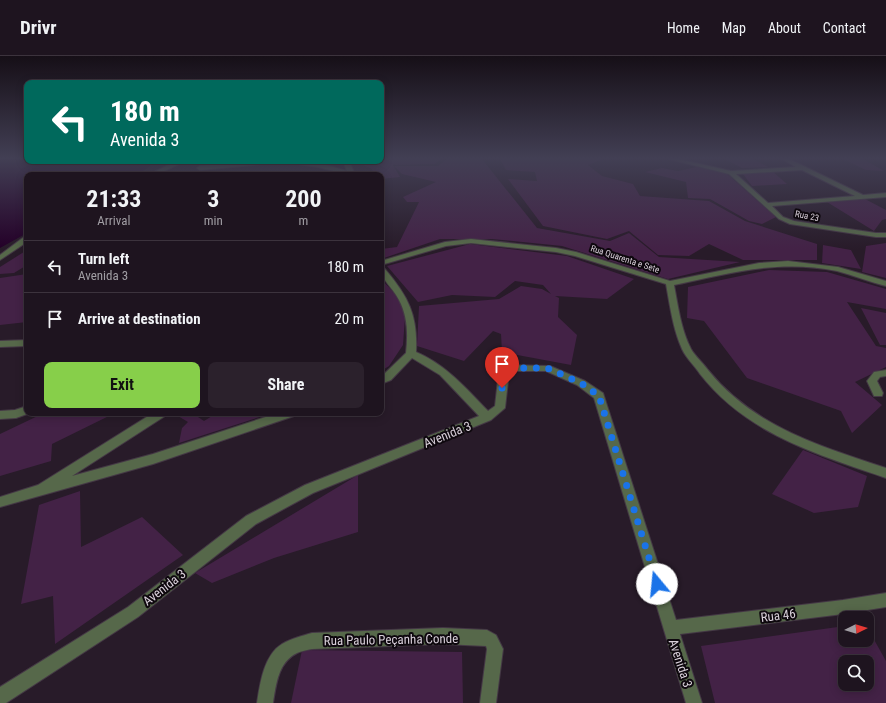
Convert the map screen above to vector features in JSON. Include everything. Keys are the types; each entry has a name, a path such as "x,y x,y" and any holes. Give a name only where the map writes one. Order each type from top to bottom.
{"street":[{"name":"Rua 23","path":"749,189 781,218 792,223 876,236 886,235"},
{"path":"845,189 863,198"},
{"path":"766,205 886,195"},
{"path":"0,258 24,241"},
{"name":"Rua Quarenta e Sete","path":"384,261 445,244 471,241 493,242 576,254 670,283 759,265 788,263 838,270 886,284"},
{"path":"384,273 397,287 407,306 412,322 413,338 411,354 384,380"},
{"path":"670,283 677,322 687,350 717,388 756,420 810,447 886,473"},
{"path":"0,344 24,343"},
{"path":"411,354 421,358 446,374 488,417"},
{"name":"Avenida 3","path":"0,698 133,612 251,520 309,489 488,417 500,408 502,401 502,375 508,368 547,368 581,383 599,396 694,703"},
{"path":"878,393 872,381 877,374 886,373"},
{"path":"0,415 16,414 24,411"},
{"path":"42,488 156,416"},
{"path":"0,502 42,488 153,459 281,416"},
{"name":"Rua 46","path":"670,628 843,607 886,600"},
{"name":"Rua Paulo Peçanha Conde","path":"265,703 271,672 279,657 292,646 312,641 443,636 487,638 493,644 494,648 488,703"}],"shaded area":[{"path":"0,189 24,189 24,235 0,248"},
{"path":"420,189 506,189 537,228 610,241 629,233 659,257 740,262 668,279 562,246 492,239 440,239 384,258 384,249 397,247 419,202 407,202 403,197"},
{"path":"516,189 636,189 640,196 709,201 745,221 817,244 817,260 743,260 709,244 689,256 658,255 629,231 607,239 543,226"},
{"path":"687,189 744,189 776,217 762,224 749,221 710,199 688,198"},
{"path":"865,199 886,210 886,219 882,220 874,231 827,202"},
{"path":"886,243 886,278 862,272 866,246"},
{"path":"470,244 567,256 634,279 607,299 555,296 559,298 558,317 577,335 571,365 502,352 501,334 493,331 464,361 417,346 419,306 499,299 521,286 542,289 551,294 543,285 515,281 495,297 452,295 418,302 387,266"},
{"path":"823,245 851,250 861,269 822,263"},
{"path":"24,252 24,267 14,273 0,274 0,267"},
{"path":"769,270 827,272 886,289 886,309 847,302 876,346 886,348 886,367 855,382 882,405 852,433 841,411 747,378 704,321 687,318 688,287"},
{"path":"24,274 24,322 0,325 0,278"},
{"path":"384,282 400,299 405,317 403,345 389,366 384,369"},
{"path":"861,308 886,313 886,345 880,345"},
{"path":"38,416 109,416 52,444 51,461 0,476 0,434"},
{"path":"178,416 196,416 204,421 212,416 263,416 179,443 182,428 188,422"},
{"path":"803,450 867,476 858,507 814,513 772,494"},
{"path":"358,475 358,532 274,558 212,583 195,573"},
{"path":"80,491 81,547 142,517 183,555 55,644 53,596 21,604 39,505"},
{"path":"838,627 838,647 874,647 874,640 886,661 886,703 715,703 701,646"},
{"path":"302,650 462,652 463,703 291,703"}],"route":[{"path":"502,388 502,375 508,368 547,368 581,383 599,396 657,584"}]}
